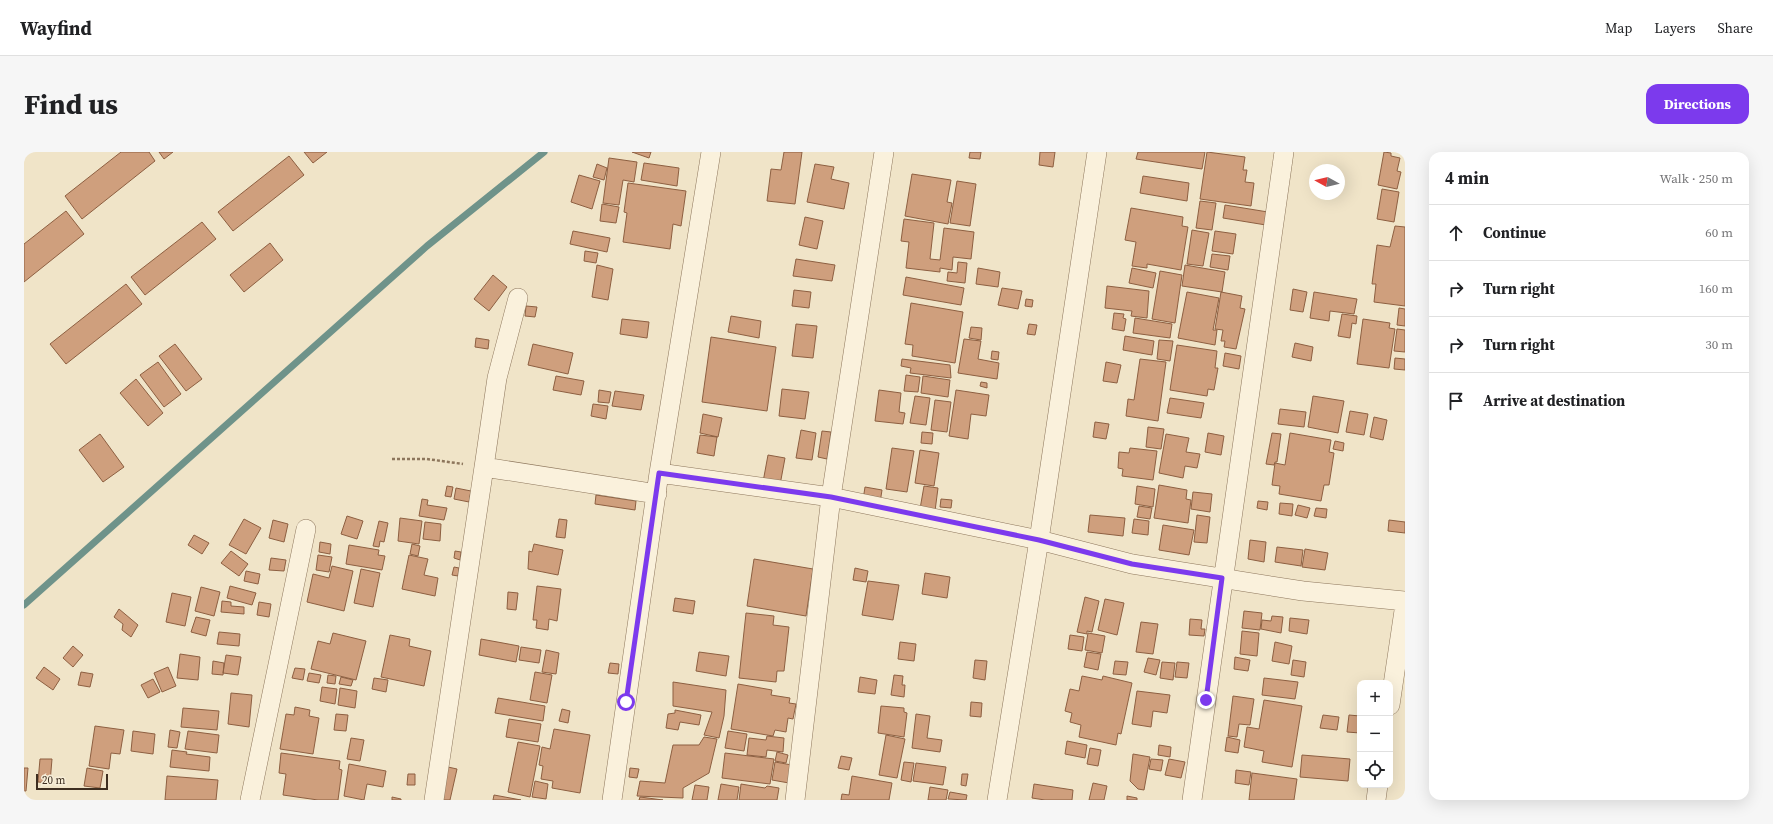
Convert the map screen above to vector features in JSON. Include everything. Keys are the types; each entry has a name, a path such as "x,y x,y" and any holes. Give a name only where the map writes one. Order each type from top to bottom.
{"street":[{"path":"612,800 659,473 711,152"},
{"path":"795,800 831,497 884,152"},
{"path":"997,800 1039,540 1097,152"},
{"path":"1192,800 1222,578 1284,152"},
{"path":"434,800 497,378 518,298"},
{"path":"484,467 656,494"},
{"path":"659,473 831,497 1039,540 1132,564 1303,591 1405,600"},
{"path":"250,800 306,529"},
{"path":"1393,685 1405,604"},
{"path":"1376,800 1378,788"}],"path":[{"path":"392,459 427,459 484,467"}],"building":[{"path":"121,152 149,152 155,161 82,219 65,196"},
{"path":"159,152 173,152 164,159"},
{"path":"304,152 327,152 313,163"},
{"path":"632,152 651,152 649,158"},
{"path":"784,152 802,152 795,204 767,201 771,169 781,170"},
{"path":"970,152 981,152 980,159 969,158"},
{"path":"1040,152 1055,152 1053,167 1039,165"},
{"path":"1138,152 1205,152 1202,169 1136,159"},
{"path":"1207,152 1245,157 1243,170 1247,170 1245,182 1254,183 1251,206 1200,199"},
{"path":"1384,152 1391,153 1391,156 1400,158 1397,171 1401,172 1397,189 1378,185"},
{"path":"289,156 304,175 233,231 218,212"},
{"path":"609,158 637,162 634,182 623,180 619,205 603,203"},
{"path":"644,163 679,168 677,186 641,180"},
{"path":"597,164 607,168 604,180 593,177"},
{"path":"815,164 834,167 831,179 849,183 844,209 807,202"},
{"path":"912,174 951,180 947,202 952,203 948,224 905,216"},
{"path":"579,175 600,181 592,209 571,202"},
{"path":"1143,176 1189,183 1187,201 1140,193"},
{"path":"957,181 976,184 970,226 950,223"},
{"path":"628,183 686,191 681,226 673,224 670,249 623,242 627,213 624,212"},
{"path":"1382,189 1399,192 1394,222 1377,219"},
{"path":"1200,201 1216,203 1212,230 1196,228"},
{"path":"602,204 619,207 616,223 600,221"},
{"path":"1225,205 1268,212 1266,225 1223,218"},
{"path":"1131,208 1183,217 1182,226 1188,227 1181,270 1147,264 1147,268 1132,266 1136,242 1125,240"},
{"path":"66,211 84,234 24,282 24,244"},
{"path":"805,217 823,221 817,249 799,245"},
{"path":"904,219 934,223 930,259 940,260 944,228 974,232 971,259 953,257 952,270 940,268 940,272 906,268 909,242 901,241"},
{"path":"202,222 216,239 145,295 131,277"},
{"path":"1395,226 1405,227 1405,306 1374,302 1376,284 1372,284 1377,245 1390,247"},
{"path":"1192,230 1209,233 1203,266 1187,264"},
{"path":"573,231 610,238 607,252 570,244"},
{"path":"1215,231 1236,234 1233,254 1212,251"},
{"path":"270,243 283,260 244,292 230,275"},
{"path":"585,251 598,253 596,263 584,261"},
{"path":"1212,254 1230,256 1228,270 1210,267"},
{"path":"796,259 835,265 832,281 793,276"},
{"path":"958,262 967,263 965,283 947,281 948,272 957,273"},
{"path":"597,265 613,269 608,300 592,297"},
{"path":"1185,265 1225,272 1222,292 1182,286"},
{"path":"978,268 1000,272 998,287 976,284"},
{"path":"1132,268 1156,273 1153,288 1129,283"},
{"path":"1160,271 1182,275 1175,323 1152,319"},
{"path":"493,275 507,287 489,311 474,299"},
{"path":"906,277 964,288 961,305 903,295"},
{"path":"126,284 142,304 66,364 50,344"},
{"path":"1107,286 1149,291 1147,318 1131,316 1132,311 1105,308"},
{"path":"1002,288 1022,291 1018,309 998,305"},
{"path":"1293,289 1307,292 1303,312 1290,310"},
{"path":"794,290 811,292 809,308 792,306"},
{"path":"1187,292 1219,298 1213,330 1217,330 1215,345 1178,338"},
{"path":"1221,292 1242,296 1240,308 1245,309 1236,349 1224,347 1225,341 1221,341 1223,330 1215,329"},
{"path":"1314,292 1357,299 1354,314 1330,311 1329,321 1310,318"},
{"path":"1026,299 1033,300 1032,307 1025,306"},
{"path":"911,303 963,312 955,363 912,356 913,345 905,344"},
{"path":"526,306 537,307 535,317 525,316"},
{"path":"1399,308 1405,309 1405,326 1397,325"},
{"path":"1114,313 1124,314 1123,318 1126,319 1124,331 1112,329"},
{"path":"1342,314 1357,316 1356,324 1352,323 1350,338 1338,336"},
{"path":"731,316 761,321 759,338 728,332"},
{"path":"1135,318 1172,324 1170,338 1133,333"},
{"path":"622,319 649,322 647,338 620,334"},
{"path":"1363,319 1390,323 1389,328 1395,329 1389,368 1357,364"},
{"path":"796,324 817,326 813,358 792,356"},
{"path":"1029,324 1037,325 1035,335 1027,334"},
{"path":"971,327 982,328 981,340 969,338"},
{"path":"1397,329 1405,330 1405,352 1394,351"},
{"path":"1125,336 1154,341 1152,355 1123,350"},
{"path":"711,337 776,347 767,411 702,402"},
{"path":"476,338 489,340 488,349 475,347"},
{"path":"964,339 981,341 978,359 999,363 997,379 958,373"},
{"path":"1159,340 1173,341 1170,361 1157,359"},
{"path":"1295,343 1313,347 1311,361 1292,357"},
{"path":"175,344 202,379 186,391 159,356"},
{"path":"533,344 573,353 568,374 528,365"},
{"path":"1177,345 1217,351 1215,368 1218,368 1214,390 1208,389 1207,396 1170,390"},
{"path":"992,351 999,352 998,360 991,359"},
{"path":"1225,353 1241,356 1239,369 1223,366"},
{"path":"1395,358 1405,359 1405,370 1394,369"},
{"path":"902,359 950,365 951,378 910,373 911,368 901,366"},
{"path":"1140,359 1166,362 1158,421 1126,416 1128,399 1134,400"},
{"path":"158,362 181,394 164,407 140,375"},
{"path":"1106,362 1121,365 1117,383 1103,381"},
{"path":"906,375 920,377 918,392 904,391"},
{"path":"556,376 584,381 581,395 553,390"},
{"path":"923,376 950,380 948,397 921,393"},
{"path":"136,379 163,413 148,426 120,393"},
{"path":"981,382 987,383 987,388 980,386"},
{"path":"782,389 809,392 805,419 779,416"},
{"path":"599,390 611,392 609,403 598,402"},
{"path":"879,390 901,393 899,412 905,413 903,424 875,421"},
{"path":"956,390 989,395 986,416 971,414 968,439 949,436"},
{"path":"615,391 644,395 641,410 612,406"},
{"path":"915,396 930,398 926,425 910,423"},
{"path":"1313,396 1344,401 1338,433 1308,427"},
{"path":"1170,398 1204,403 1201,418 1167,413"},
{"path":"935,400 951,402 947,432 931,430"},
{"path":"593,404 608,406 606,419 591,416"},
{"path":"1280,409 1306,412 1304,427 1278,424"},
{"path":"1350,411 1368,414 1364,435 1346,432"},
{"path":"703,414 722,418 718,437 700,433"},
{"path":"1374,417 1387,420 1383,440 1370,437"},
{"path":"1095,422 1109,424 1106,439 1093,437"},
{"path":"1148,427 1164,429 1161,449 1146,447"},
{"path":"801,430 816,433 812,460 796,458"},
{"path":"822,431 831,432 827,459 818,457"},
{"path":"922,432 933,433 932,444 921,443"},
{"path":"1208,433 1224,436 1221,455 1205,452"},
{"path":"1272,433 1281,434 1277,462 1275,462 1274,465 1266,464"},
{"path":"1290,433 1331,440 1329,452 1334,453 1329,485 1324,485 1321,501 1279,494 1280,486 1272,485 1275,463 1285,465"},
{"path":"100,434 124,467 103,482 79,450"},
{"path":"1166,434 1189,438 1186,452 1200,454 1197,468 1185,466 1183,478 1159,473"},
{"path":"700,435 717,437 714,456 697,453"},
{"path":"1335,441 1344,443 1343,451 1333,449"},
{"path":"892,448 914,451 907,492 886,489"},
{"path":"1130,448 1157,451 1153,480 1122,476 1123,469 1118,468 1119,452 1129,453"},
{"path":"920,450 939,453 934,486 915,483"},
{"path":"768,455 785,458 780,485 763,482"},
{"path":"1159,485 1187,490 1186,499 1191,500 1188,523 1154,518"},
{"path":"447,486 453,487 451,497 445,496"},
{"path":"924,486 938,488 935,511 920,509"},
{"path":"1137,486 1155,489 1153,507 1135,504"},
{"path":"865,487 882,490 880,503 863,500"},
{"path":"456,488 471,491 469,502 454,499"},
{"path":"1193,492 1212,494 1210,512 1191,509"},
{"path":"596,495 636,501 635,510 595,504"},
{"path":"422,499 428,500 427,505 447,508 444,520 419,516"},
{"path":"941,499 952,500 951,508 940,507"},
{"path":"1258,501 1268,502 1267,510 1257,508"},
{"path":"1280,503 1293,504 1292,516 1279,514"},
{"path":"1298,505 1310,508 1307,518 1295,515"},
{"path":"1139,506 1152,508 1150,519 1137,517"},
{"path":"1316,508 1327,509 1326,518 1314,516"},
{"path":"1090,515 1125,518 1123,536 1088,532"},
{"path":"1197,515 1210,517 1207,543 1194,542"},
{"path":"347,516 363,521 357,539 341,534"},
{"path":"400,518 422,521 419,544 398,541"},
{"path":"244,519 261,528 246,554 229,545"},
{"path":"559,519 567,520 565,538 556,537"},
{"path":"1134,519 1149,521 1148,535 1132,533"},
{"path":"273,520 288,524 284,542 269,538"},
{"path":"1389,520 1405,522 1405,533 1388,531"},
{"path":"379,521 388,523 384,542 380,541 379,547 373,546"},
{"path":"425,522 441,524 440,541 423,539"},
{"path":"1163,525 1194,530 1189,555 1159,550"},
{"path":"194,535 209,543 202,554 188,545"},
{"path":"1250,540 1266,542 1264,562 1248,559"},
{"path":"320,542 331,544 330,554 319,552"},
{"path":"412,544 420,546 418,556 410,554"},
{"path":"534,544 563,550 558,575 528,569 529,551 532,552"},
{"path":"349,545 379,550 378,555 385,556 382,570 346,564"},
{"path":"1277,547 1303,550 1301,566 1275,562"},
{"path":"1305,549 1328,553 1325,570 1302,567"},
{"path":"231,551 248,564 239,576 221,563"},
{"path":"455,551 461,552 460,560 454,558"},
{"path":"318,555 332,557 329,572 316,570"},
{"path":"409,555 428,559 424,575 438,578 435,596 402,589"},
{"path":"271,558 286,560 284,571 269,570"},
{"path":"754,559 813,569 806,616 747,606"},
{"path":"332,566 353,571 344,611 307,602 313,574 329,578"},
{"path":"454,567 459,568 458,576 452,575"},
{"path":"855,568 868,571 866,582 853,580"},
{"path":"361,569 380,573 373,607 354,603"},
{"path":"246,571 260,574 258,584 244,581"},
{"path":"925,573 950,577 947,598 922,594"},
{"path":"868,581 899,585 893,620 862,615"},
{"path":"230,586 256,593 252,605 227,598"},
{"path":"537,586 561,589 557,621 549,619 548,630 536,628 537,620 533,620"},
{"path":"201,587 220,592 214,616 195,611"},
{"path":"508,592 518,593 516,610 507,609"},
{"path":"172,593 191,597 185,626 166,622"},
{"path":"1085,597 1099,601 1092,632 1087,631 1087,634 1077,632"},
{"path":"675,598 695,601 693,614 673,611"},
{"path":"1105,599 1124,603 1117,635 1098,630"},
{"path":"222,601 231,602 231,606 244,607 244,614 221,612"},
{"path":"259,602 271,604 269,617 257,615"},
{"path":"119,609 138,625 131,637 122,630 123,624 114,617"},
{"path":"1244,611 1262,613 1260,630 1242,628"},
{"path":"746,613 774,616 773,625 789,627 784,671 777,671 776,682 739,678"},
{"path":"1272,616 1283,617 1281,633 1261,629 1262,620 1271,621"},
{"path":"196,617 210,620 206,636 191,632"},
{"path":"1290,618 1309,620 1307,634 1289,631"},
{"path":"1190,619 1202,620 1201,629 1205,629 1204,636 1189,635"},
{"path":"1141,622 1158,624 1153,654 1136,652"},
{"path":"1242,631 1259,633 1257,656 1240,654"},
{"path":"219,632 240,634 239,646 217,644"},
{"path":"333,633 366,641 356,680 311,669 318,641 330,644"},
{"path":"1088,633 1105,636 1102,653 1085,650"},
{"path":"390,635 410,639 409,646 431,651 424,686 381,677"},
{"path":"1070,635 1084,637 1082,651 1068,649"},
{"path":"481,639 519,646 516,662 479,655"},
{"path":"900,642 916,644 914,661 898,659"},
{"path":"1275,642 1292,646 1289,664 1272,661"},
{"path":"73,646 83,655 73,667 63,658"},
{"path":"521,647 541,650 539,663 519,660"},
{"path":"546,650 559,653 556,674 542,672"},
{"path":"699,652 729,656 726,676 696,671"},
{"path":"1087,652 1101,654 1098,670 1084,667"},
{"path":"180,654 200,657 198,680 177,678"},
{"path":"226,655 241,657 238,675 223,673"},
{"path":"1235,657 1250,660 1248,671 1234,669"},
{"path":"1148,658 1160,660 1156,675 1144,672"},
{"path":"975,660 987,661 985,680 973,678"},
{"path":"1293,660 1306,662 1304,677 1291,675"},
{"path":"213,661 224,663 223,675 212,674"},
{"path":"1115,661 1128,662 1126,675 1113,674"},
{"path":"1162,662 1175,663 1173,680 1160,678"},
{"path":"1177,662 1189,663 1187,678 1175,677"},
{"path":"610,663 619,664 618,674 608,673"},
{"path":"44,667 60,679 53,690 36,678"},
{"path":"168,667 176,686 162,692 154,673"},
{"path":"295,668 305,669 303,680 292,678"},
{"path":"81,672 93,674 90,687 78,685"},
{"path":"535,672 552,675 547,703 530,700"},
{"path":"309,673 321,675 319,683 307,681"},
{"path":"328,675 336,676 335,684 327,683"},
{"path":"894,675 903,676 902,685 905,685 904,697 891,695"},
{"path":"1082,676 1102,680 1103,676 1132,683 1121,734 1118,733 1116,745 1079,737 1081,725 1070,722 1072,713 1065,711 1070,689 1079,691"},
{"path":"341,677 353,680 351,686 339,684"},
{"path":"860,677 877,680 875,694 858,692"},
{"path":"374,678 388,680 386,692 372,689"},
{"path":"1264,678 1298,682 1295,699 1262,695"},
{"path":"153,679 160,692 148,698 141,685"},
{"path":"673,682 726,690 724,716 719,738 704,735 712,712 673,706"},
{"path":"738,684 772,690 771,695 790,698 789,703 796,704 793,719 788,718 786,732 775,730 773,736 731,729"},
{"path":"322,687 337,689 335,704 320,701"},
{"path":"340,688 357,691 355,708 338,705"},
{"path":"1137,691 1170,695 1167,713 1153,711 1151,727 1132,724"},
{"path":"231,693 252,695 249,727 228,724"},
{"path":"1233,696 1254,699 1250,725 1239,724 1237,737 1228,736"},
{"path":"498,698 545,706 543,721 495,713"},
{"path":"1264,700 1302,706 1292,767 1262,762 1264,751 1244,747 1247,727 1259,729"},
{"path":"971,702 982,703 981,717 970,716"},
{"path":"881,706 904,708 904,712 907,713 904,737 878,733"},
{"path":"295,707 310,710 309,716 319,718 313,754 280,749 286,714 294,715"},
{"path":"183,708 219,711 217,730 181,727"},
{"path":"562,709 570,711 568,723 559,721"},
{"path":"675,710 701,715 699,725 680,722 678,730 666,728 668,714 675,713"},
{"path":"336,714 348,715 346,731 334,730"},
{"path":"916,714 930,716 927,738 942,740 940,752 912,748"},
{"path":"1323,715 1339,717 1337,730 1320,728"},
{"path":"1349,715 1357,716 1357,733 1347,732"},
{"path":"509,719 541,724 538,742 506,737"},
{"path":"95,726 124,730 120,754 111,753 109,769 89,766"},
{"path":"554,729 590,735 580,793 552,788 553,781 541,779 543,766 539,765 542,747 550,749"},
{"path":"170,730 180,732 177,748 168,747"},
{"path":"133,731 155,734 153,754 131,751"},
{"path":"188,731 219,735 217,753 185,749"},
{"path":"728,731 747,734 744,751 725,748"},
{"path":"886,735 905,739 897,778 879,775"},
{"path":"767,736 784,738 783,752 767,750 766,757 747,755 749,738 766,740"},
{"path":"704,737 717,739 709,773 683,788 683,798 637,796 640,781 665,783 673,745 699,745"},
{"path":"1227,737 1240,740 1238,753 1225,751"},
{"path":"351,738 364,740 360,761 347,759"},
{"path":"1067,741 1087,745 1085,758 1065,754"},
{"path":"518,742 540,746 530,797 508,792"},
{"path":"1159,745 1171,747 1170,757 1158,755"},
{"path":"1090,748 1101,750 1098,766 1087,764"},
{"path":"172,750 187,752 186,754 210,757 209,771 170,767"},
{"path":"777,752 788,755 786,763 775,761"},
{"path":"281,753 340,761 339,769 342,770 338,800 318,800 283,795 286,774 279,773"},
{"path":"725,753 774,759 770,784 722,778"},
{"path":"1133,754 1150,757 1144,790 1138,789 1130,781"},
{"path":"1302,755 1350,759 1348,781 1300,777"},
{"path":"841,756 852,758 849,770 838,768"},
{"path":"40,759 52,759 50,783 38,782"},
{"path":"1151,759 1163,760 1161,771 1149,769"},
{"path":"1169,759 1185,762 1181,778 1165,775"},
{"path":"775,762 792,765 789,783 772,780"},
{"path":"904,762 914,763 911,782 901,780"},
{"path":"916,763 946,767 943,785 913,781"},
{"path":"349,764 386,771 383,787 367,784 364,800 344,796"},
{"path":"448,767 457,769 450,800 441,800"},
{"path":"24,768 28,768 26,791 24,791"},
{"path":"87,768 103,771 100,788 84,786"},
{"path":"630,768 639,769 637,778 629,777"},
{"path":"1236,770 1251,772 1249,785 1235,783"},
{"path":"1252,773 1297,779 1294,800 1249,800"},
{"path":"408,774 415,774 415,785 407,785"},
{"path":"962,774 968,774 966,786 961,785"},
{"path":"167,776 218,780 216,800 165,800"},
{"path":"852,776 892,783 889,800 841,800 842,794 849,795"},
{"path":"535,781 548,784 546,799 532,797"},
{"path":"1093,783 1107,786 1104,800 1089,800"},
{"path":"721,784 739,787 737,800 718,800"},
{"path":"741,784 765,788 767,786 779,788 777,800 739,800"},
{"path":"1034,784 1073,790 1072,800 1045,800 1032,798"},
{"path":"695,785 709,787 707,800 692,800"},
{"path":"930,787 948,790 946,800 928,800"},
{"path":"950,792 967,795 966,800 948,799"},
{"path":"494,795 521,800 493,800"},
{"path":"1127,796 1137,798 1137,800 1127,800"},
{"path":"392,797 401,799 401,800 392,800"},
{"path":"640,797 663,800 639,800"}],"waterway":[{"path":"24,605 427,246 544,152"}],"route":[{"path":"626,702 659,473 831,497 1039,540 1132,564 1222,578 1206,700"}]}
